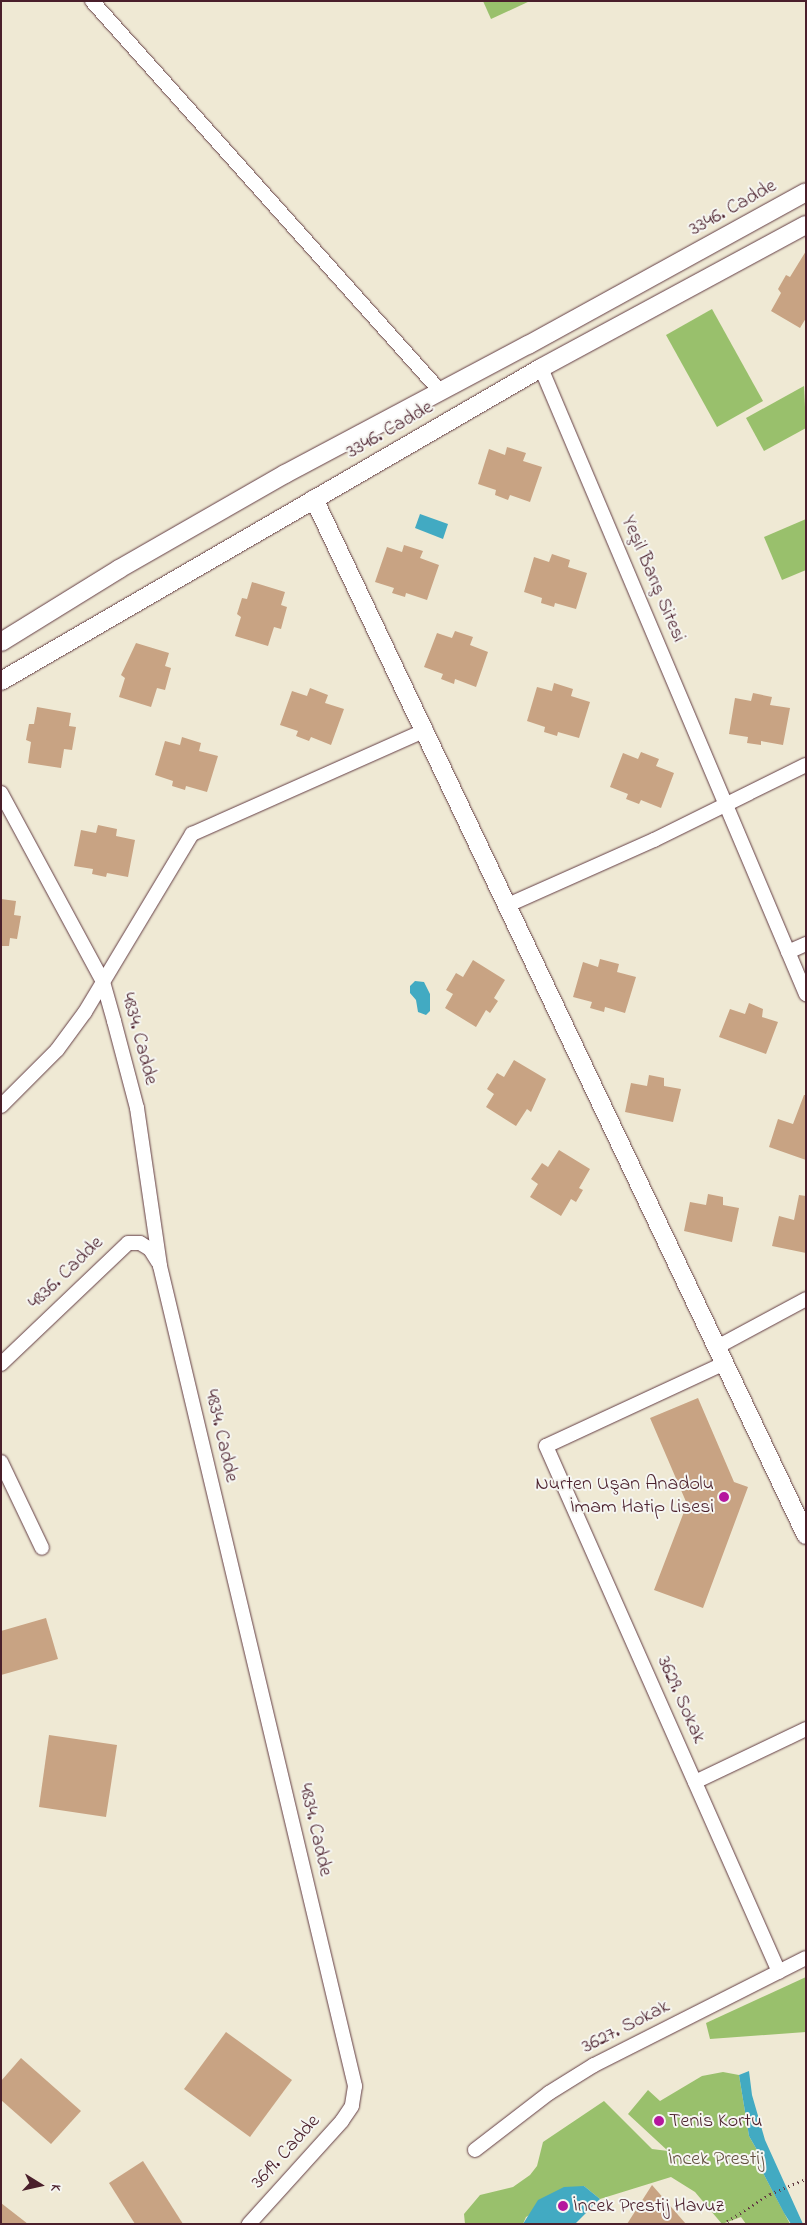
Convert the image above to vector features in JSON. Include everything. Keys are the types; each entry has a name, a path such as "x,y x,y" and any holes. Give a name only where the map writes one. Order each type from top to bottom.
{"street":[{"path":"92,1 441,392"},
{"name":"3346. Cadde","path":"1,642 119,569 285,474 528,346 806,192"},
{"name":"3346. Cadde","path":"1,681 541,368 806,225"},
{"path":"528,346 541,368"},
{"name":"Yeşil Barış Sitesi","path":"541,368 728,805 806,994"},
{"path":"314,499 426,730 806,1535"},
{"path":"1,1106 57,1050 103,982 192,834 426,730"},
{"path":"508,905 728,805 806,765"},
{"name":"4834. Cadde","path":"1,793 103,982 137,1108 160,1266 355,2086 352,2106"},
{"path":"788,952 806,944"},
{"name":"4836. Cadde","path":"1,1364 128,1243 140,1243 150,1249 160,1266"},
{"path":"717,1348 806,1299"},
{"name":"3629. Sokak","path":"725,1363 546,1446 779,1972"},
{"path":"1,1462 42,1548"},
{"path":"695,1782 806,1728"},
{"name":"3627. Sokak","path":"475,2150 549,2093 594,2065 806,1958"},
{"name":"3619. Cadde","path":"249,2224 352,2106"}],"path":[{"path":"723,2224 770,2194 806,2179"}],"green space":[{"path":"483,1 530,1 491,19"},
{"path":"712,309 763,401 717,427 666,335"},
{"path":"804,386 806,428 764,451 746,418"},
{"path":"806,519 806,570 782,580 764,537"},
{"path":"806,1977 806,2032 710,2039 706,2023"},
{"name":"İncek Prestij","path":"723,2072 739,2075 749,2136 761,2157 762,2171 790,2224 746,2224 741,2217 722,2224 695,2192 671,2177 600,2199 584,2186 526,2217 523,2224 465,2224 464,2214 480,2195 513,2187 530,2175 537,2166 543,2142 604,2101 652,2149 668,2151 628,2114 648,2090 660,2101 702,2076"}],"water":[{"path":"420,514 448,524 443,539 415,528"},
{"path":"415,981 424,982 430,994 430,1011 426,1015 418,1012 416,1000 410,993 410,986"},
{"path":"749,2071 752,2095 765,2140 803,2224 791,2224 784,2213 762,2171 761,2157 749,2136 739,2075"},
{"name":"İncek Prestij Havuz","path":"584,2186 600,2199 575,2224 523,2224 538,2200 564,2187"}],"building":[{"path":"806,251 806,318 800,328 771,311 781,293 778,289 786,275 790,277"},
{"path":"507,447 526,453 523,461 542,467 530,502 510,495 508,500 495,495 496,490 478,484 489,449 505,455"},
{"path":"404,545 423,551 420,558 439,565 427,600 406,593 405,597 392,593 394,588 375,582 387,547 402,552"},
{"path":"552,554 570,560 568,567 587,573 576,609 555,603 554,607 541,603 542,598 524,592 534,557 549,562"},
{"path":"252,582 285,592 281,605 287,607 281,629 274,627 268,646 235,636 241,617 237,614 242,598 247,599"},
{"path":"455,631 473,637 470,645 488,652 476,687 455,679 454,684 441,679 443,674 424,667 437,633 452,638"},
{"path":"136,643 169,653 165,666 171,668 165,690 157,688 151,707 119,697 125,678 121,675"},
{"path":"554,683 573,689 571,696 590,702 579,738 558,732 557,736 544,732 545,727 527,721 537,687 552,691"},
{"path":"310,688 328,695 325,703 344,709 331,745 311,737 309,741 296,736 298,731 280,725 292,691 307,696"},
{"path":"753,693 772,697 770,705 790,708 783,745 761,741 761,745 747,743 748,737 729,734 735,698 751,701"},
{"path":"37,707 71,713 69,726 76,727 72,750 64,749 61,768 28,763 31,742 26,740 29,724 34,724"},
{"path":"182,737 201,743 199,751 218,756 207,792 186,786 185,790 172,786 173,781 155,775 165,741 180,745"},
{"path":"641,752 659,759 656,766 674,773 661,808 641,800 639,804 626,799 628,794 610,787 623,753 638,759"},
{"path":"98,825 117,829 116,836 135,840 128,877 107,873 106,877 92,874 93,869 74,866 81,830 96,833"},
{"path":"1,899 16,901 14,915 21,916 17,939 10,938 9,946 1,946"},
{"path":"600,959 619,964 617,972 636,977 625,1013 605,1007 604,1012 590,1008 592,1002 573,997 583,962 598,967"},
{"path":"473,960 505,980 494,998 498,1001 490,1013 486,1010 476,1027 445,1008 453,994 446,990 456,973 463,977"},
{"path":"749,1003 763,1009 762,1017 778,1022 766,1054 719,1037 730,1009 745,1014"},
{"path":"514,1060 546,1079 531,1112 527,1109 516,1126 486,1107 494,1094 487,1089 497,1073 504,1077"},
{"path":"649,1075 664,1078 664,1086 681,1089 673,1122 625,1112 631,1083 647,1086"},
{"path":"804,1095 806,1095 806,1160 769,1147 778,1119 793,1124"},
{"path":"559,1150 590,1169 579,1188 583,1190 576,1202 571,1199 561,1216 530,1197 538,1184 531,1179 542,1163 548,1167"},
{"path":"708,1194 723,1197 723,1205 739,1208 732,1242 684,1231 690,1202 706,1205"},
{"path":"799,1195 806,1196 806,1253 772,1246 779,1216 794,1220"},
{"path":"698,1398 734,1482 748,1487 703,1608 654,1590 687,1504 650,1418"},
{"path":"46,1618 58,1659 1,1675 1,1631"},
{"path":"49,1735 117,1745 106,1817 39,1807"},
{"path":"226,2032 292,2080 250,2137 184,2089"},
{"path":"21,2058 81,2111 51,2144 1,2100 1,2081"},
{"path":"143,2161 183,2224 135,2224 109,2183"},
{"path":"652,2185 686,2224 627,2224"},
{"path":"1,2203 28,2224 1,2224"}],"place":[{"name":"Nurten Uşan Anadolu İmam Hatip Lisesi","path":"724,1497"},
{"name":"Tenis Kortu","path":"659,2121"},
{"name":"İncek Prestij Havuz","path":"563,2206"}]}
